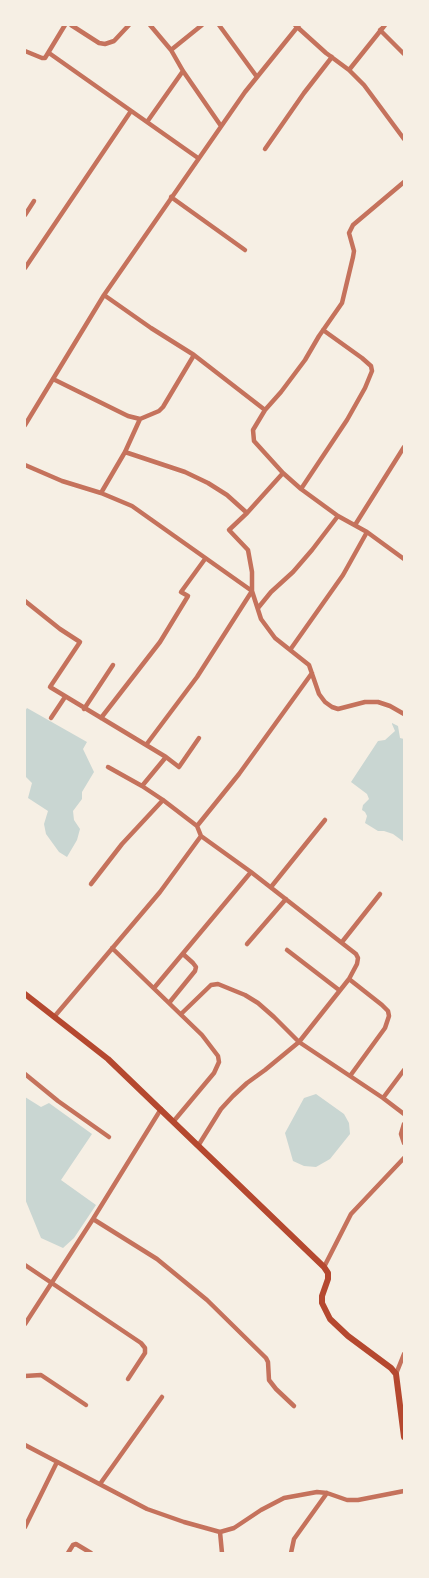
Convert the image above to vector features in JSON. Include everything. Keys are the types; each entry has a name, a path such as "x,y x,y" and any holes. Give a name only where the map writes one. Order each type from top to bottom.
{"main road":[{"path":"25,994 108,1059 324,1267 328,1273 328,1279 322,1296 322,1303 330,1319 348,1336 391,1368 396,1374 404,1437"}],"street":[{"path":"25,51 46,58 65,25"},
{"path":"71,25 100,43 105,44 114,41 129,25"},
{"path":"150,25 171,50 183,71 221,126"},
{"path":"192,25 196,30"},
{"path":"171,50 202,25"},
{"path":"219,25 257,77"},
{"path":"349,70 384,25"},
{"path":"25,425 26,419 53,379 104,295 198,158 297,26 364,85 404,139"},
{"path":"380,30 404,54"},
{"path":"49,53 198,158"},
{"path":"265,149 332,57"},
{"path":"147,122 183,71"},
{"path":"25,268 131,111"},
{"path":"403,557 367,532 338,516 301,489 283,473 254,441 253,430 265,410 305,360 342,303 354,251 349,232 353,226 404,182"},
{"path":"171,197 246,250"},
{"path":"25,215 34,201"},
{"path":"104,295 194,355 265,410"},
{"path":"301,489 347,420 372,371 362,358 323,330"},
{"path":"53,379 128,416 140,419 159,411 163,407 194,355"},
{"path":"100,493 125,452 140,419"},
{"path":"355,525 404,448"},
{"path":"125,452 185,472 208,483 227,495 248,513"},
{"path":"25,465 62,481 132,506 252,591"},
{"path":"283,473 248,513 229,530 248,550 252,572 252,591 262,619 275,638 309,666 319,694 332,707 338,709 365,702 378,702 404,714"},
{"path":"258,608 312,550 338,516"},
{"path":"290,650 343,575 367,532"},
{"path":"101,718 160,642 188,596 181,592 205,559"},
{"path":"146,745 197,677 252,591"},
{"path":"25,601 60,629 80,642 50,687 166,757 179,767 200,738"},
{"path":"84,709 113,664"},
{"path":"197,826 239,774 312,673"},
{"path":"51,718 65,697"},
{"path":"142,786 166,757"},
{"path":"108,767 163,800 197,826 201,836 342,942 358,958 349,979 299,1042 233,1096 221,1109 198,1146"},
{"path":"90,884 122,844 163,800"},
{"path":"271,887 325,820"},
{"path":"54,1017 160,892 201,836"},
{"path":"154,988 251,872"},
{"path":"342,942 380,894"},
{"path":"247,944 286,899"},
{"path":"112,948 202,1035 218,1056 219,1062 214,1073 173,1122"},
{"path":"287,950 339,990"},
{"path":"169,1002 195,971 196,967 183,954"},
{"path":"349,979 382,1005 388,1011 389,1016 384,1028 350,1076"},
{"path":"181,1014 211,985 218,984 246,995 258,1003 299,1042 404,1114"},
{"path":"383,1098 404,1070"},
{"path":"25,1074 58,1101 109,1137"},
{"path":"25,1324 161,1109"},
{"path":"404,1124 400,1134 404,1143"},
{"path":"324,1267 351,1214 404,1158"},
{"path":"93,1219 157,1259 207,1300 266,1358 269,1380 294,1406"},
{"path":"25,1265 141,1343 145,1348 145,1353 128,1379"},
{"path":"396,1374 404,1354"},
{"path":"25,1376 41,1375 86,1405"},
{"path":"100,1484 162,1397"},
{"path":"25,1445 147,1509 220,1532 234,1528 261,1510 284,1498 316,1492 327,1493 347,1500 358,1500 404,1491"},
{"path":"25,1527 57,1462"},
{"path":"291,1553 294,1539 327,1493"},
{"path":"220,1532 222,1553"},
{"path":"68,1553 72,1545 76,1544 91,1553"}],"shaded area":[{"path":"27,708 87,742 83,749 94,772 82,792 82,799 73,811 74,820 80,829 77,840 67,857 59,852 46,834 44,824 48,811 28,798 32,783 25,776 25,711"},
{"path":"392,723 398,726 400,738 404,739 404,842 393,834 378,831 365,823 367,816 362,810 363,805 369,799 367,794 351,782 378,741 385,740 395,731"},
{"path":"316,1094 344,1114 349,1123 350,1134 330,1159 316,1167 304,1166 293,1161 285,1133 304,1098"},
{"path":"25,1097 41,1107 49,1103 92,1134 61,1180 96,1205 74,1238 63,1248 41,1238 25,1199"}]}
